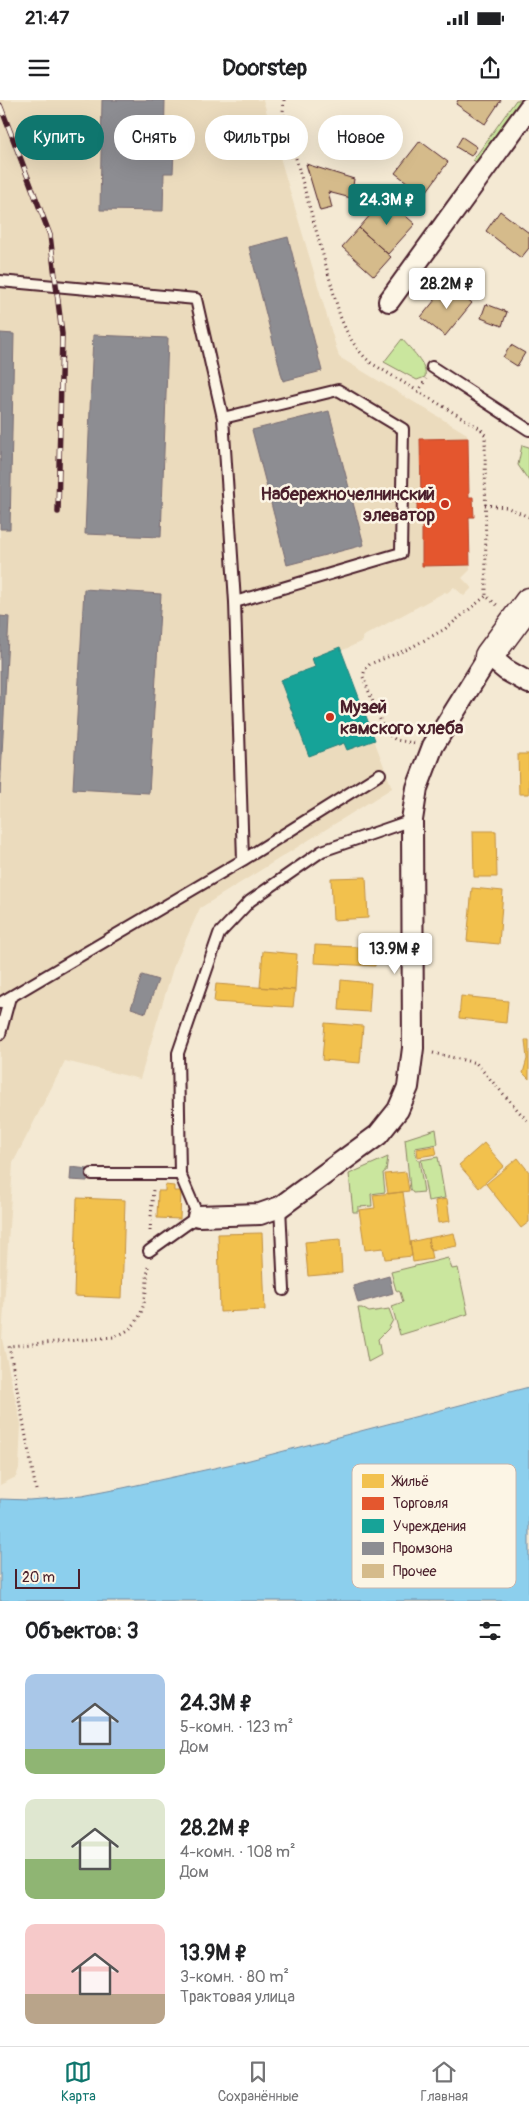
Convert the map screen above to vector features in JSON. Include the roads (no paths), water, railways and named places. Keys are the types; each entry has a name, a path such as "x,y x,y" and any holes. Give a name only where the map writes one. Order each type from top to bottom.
{"street":[{"path":"389,301 529,108"},
{"path":"198,1216 260,1214 280,1207 378,1135 398,1110 408,1087 413,1048 412,820 417,788 433,746 489,656 522,611"},
{"path":"489,656 506,670 529,683"}],"lane":[{"path":"0,281 196,299 223,418 235,602 243,860"},
{"path":"432,367 529,430"},
{"path":"223,418 338,390 402,429 401,553 235,602"},
{"path":"0,1003 243,860 380,774"},
{"path":"149,1251 198,1216 180,1174 178,1052 219,934 250,901 322,851 412,820"},
{"path":"0,1034 10,997"},
{"path":"92,1174 180,1174"},
{"path":"280,1207 284,1290"}],"water":[{"path":"529,1387 529,1601 0,1601 0,1499 29,1500 82,1496 246,1461"}],"railway":[{"path":"0,105 50,235 62,334 58,512"}],"place":[{"name":"Набережночелнинский элеватор","path":"445,504"},
{"name":"Музей камского хлеба","path":"330,717"}]}
